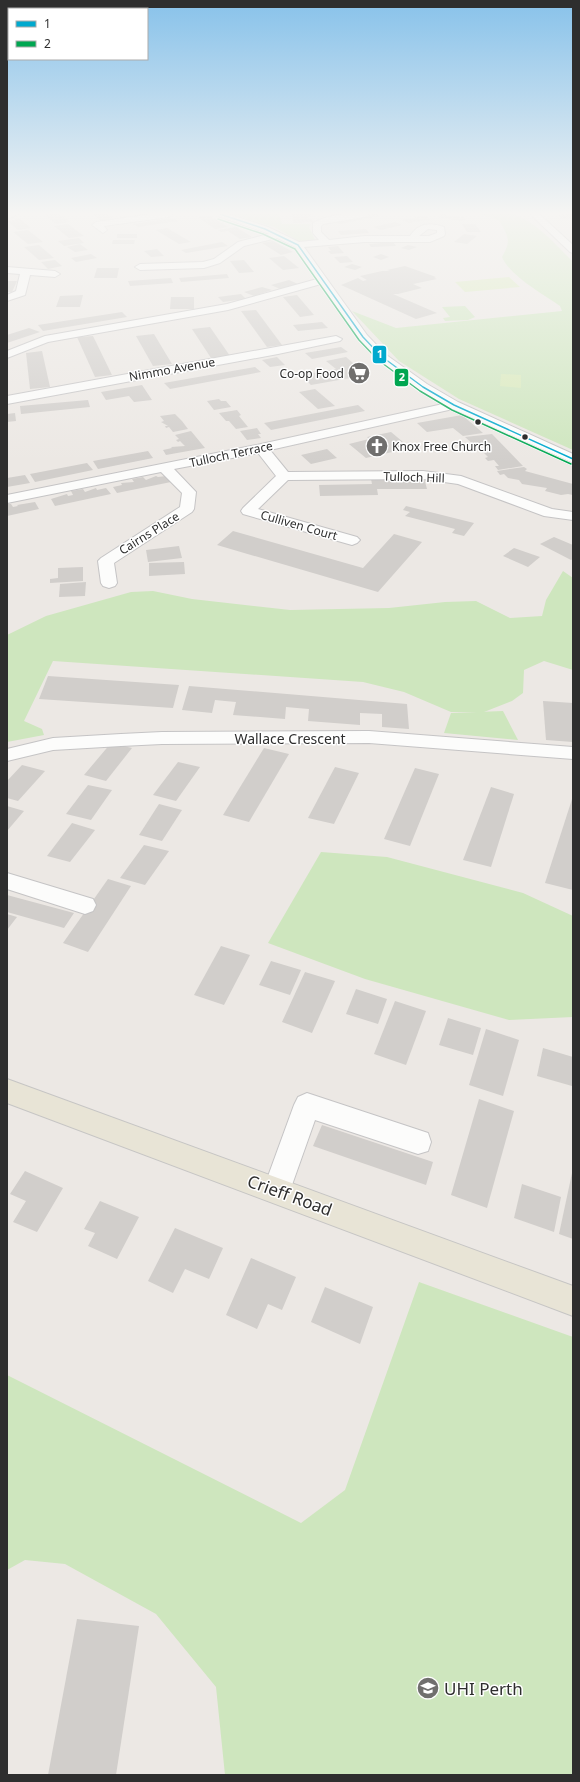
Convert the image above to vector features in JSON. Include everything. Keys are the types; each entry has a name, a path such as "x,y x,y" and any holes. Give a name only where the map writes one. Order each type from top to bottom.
{"main road":[{"name":"Crieff Road","path":"7,1091 573,1301"}],"street":[{"path":"7,355 45,339 228,308 266,297"},
{"path":"334,297 363,337 381,356 423,387 454,405 573,459"},
{"name":"Nimmo Avenue","path":"7,400 336,338"},
{"name":"Tulloch Terrace","path":"7,499 261,448 383,416 454,405"},
{"path":"261,448 284,476"},
{"name":"Cairns Place","path":"109,583 106,561 187,510 189,492 165,468"},
{"name":"Tulloch Hill","path":"284,476 423,475 461,480 549,513 573,516"},
{"name":"Culliven Court","path":"284,476 248,511 352,540"},
{"name":"Wallace Crescent","path":"7,755 52,744 142,739 369,737 573,753"},
{"path":"7,881 85,905"},
{"path":"277,1190 307,1105 418,1142"}],"green space":[{"path":"547,297 573,297 573,450 459,399 399,361 352,311 396,328 562,311 560,306"},
{"path":"465,306 475,317 468,320 445,321 443,318 450,317 442,307"},
{"path":"501,374 521,375 521,388 500,386"},
{"path":"563,571 573,578 573,670 544,661 524,670 523,693 512,701 484,712 451,712 404,692 363,682 53,661 24,721 42,729 44,735 7,742 7,635 46,616 131,592 153,591 192,599 290,610 389,608 445,602 476,601 510,618 542,616 546,600"},
{"path":"503,711 518,740 444,733 451,713"},
{"path":"321,852 387,857 523,893 573,916 573,1017 509,1020 365,979 268,943"},
{"path":"419,1282 573,1337 573,1775 225,1775 216,1687 156,1614 65,1564 25,1560 7,1570 7,1375 301,1523 345,1490"}],"building":[{"path":"60,297 82,297 80,307 56,307"},
{"path":"171,297 194,297 194,309 170,309"},
{"path":"218,297 244,297 246,299 223,302"},
{"path":"283,297 299,297 314,315 300,317"},
{"path":"368,297 400,297 437,313 416,319"},
{"path":"256,310 282,345 267,347 241,311"},
{"path":"122,312 127,317 43,331 38,325"},
{"path":"322,322 328,328 298,331 293,325"},
{"path":"210,327 230,356 211,358 192,329"},
{"path":"29,328 40,332 7,343 7,335"},
{"path":"154,334 172,364 153,366 136,336"},
{"path":"93,336 112,375 95,377 77,337"},
{"path":"341,347 348,352 312,359 305,353"},
{"path":"42,351 50,387 30,389 26,353"},
{"path":"277,357 285,365 270,367 262,360"},
{"path":"346,357 367,375 311,385 301,375 336,369 326,361"},
{"path":"255,367 261,372 170,389 164,383"},
{"path":"142,385 152,400 134,402 129,396 106,400 101,392"},
{"path":"315,389 335,406 318,409 299,392"},
{"path":"219,399 221,401 226,401 231,407 214,410 207,401"},
{"path":"88,400 90,407 21,414 20,406"},
{"path":"358,405 365,411 271,430 264,423"},
{"path":"237,410 241,415 239,416 248,427 236,429 219,413"},
{"path":"15,413 16,421 7,422 7,414"},
{"path":"175,414 188,429 173,432 169,427 166,428 165,426 168,426 161,422 164,421 160,416"},
{"path":"462,415 483,433 463,436 453,428 427,432 417,423"},
{"path":"257,428 261,434 258,434 261,438 247,440 240,431"},
{"path":"191,431 205,448 166,455 163,450 172,448 171,447 185,446 180,441 178,442 176,440 179,439 175,435"},
{"name":"Knox Free Church","path":"391,432 403,442 398,443 405,449 366,458 349,444 369,439 367,437"},
{"path":"492,434 523,466 498,470 495,466 499,466 494,460 488,461 485,458 488,457 484,453 489,452 483,445 475,446 465,437"},
{"path":"327,449 337,458 311,464 301,455"},
{"path":"148,451 153,458 98,469 93,461"},
{"path":"87,463 93,470 35,482 30,474"},
{"path":"524,467 527,469 525,471 573,484 573,495 561,495 545,491 547,488 522,484 519,480 508,478 504,474 500,475 497,471"},
{"path":"25,475 30,483 7,487 7,478"},
{"path":"156,476 166,476 171,482 117,493 113,487 122,485 121,483 134,482 132,479 143,477 146,480"},
{"path":"424,478 427,489 377,489 378,495 320,496 319,485 372,484 371,479"},
{"path":"96,488 97,490 106,488 111,494 55,506 51,499 67,494 68,496 73,495 71,491 83,489 85,492"},
{"path":"35,502 39,509 7,516 7,504 11,504 13,507"},
{"path":"406,506 474,523 464,536 452,533 455,529 405,516 410,512 403,510"},
{"path":"233,531 363,568 394,534 422,542 378,592 217,545"},
{"path":"554,537 573,545 573,559 571,560 540,544"},
{"path":"179,546 182,558 148,562 146,550"},
{"path":"514,548 540,557 528,567 503,556"},
{"path":"184,562 185,574 149,576 149,563"},
{"path":"83,567 83,581 50,583 50,579 58,578 58,568"},
{"path":"86,582 85,596 59,597 60,584"},
{"path":"48,676 179,685 173,708 39,699"},
{"path":"189,686 407,704 409,729 382,727 382,714 360,713 360,725 308,721 309,709 286,707 285,719 233,715 236,702 215,700 212,713 182,710"},
{"path":"543,701 573,703 573,742 546,740"},
{"path":"111,743 132,748 106,781 84,775"},
{"path":"264,748 289,754 249,822 223,815"},
{"path":"178,762 200,767 176,801 153,795"},
{"path":"22,765 45,771 18,801 7,798 7,781"},
{"path":"335,767 359,773 334,824 308,818"},
{"path":"415,768 439,774 410,846 384,839"},
{"path":"88,785 112,790 91,820 66,814"},
{"path":"491,787 514,794 491,867 463,860"},
{"path":"573,796 573,890 545,883"},
{"path":"159,804 182,810 162,841 139,835"},
{"path":"7,806 24,811 7,831"},
{"path":"72,823 95,830 70,862 47,856"},
{"path":"144,845 169,851 145,885 120,878"},
{"path":"108,879 131,886 88,952 63,943"},
{"path":"7,895 74,913 64,928 7,912"},
{"path":"7,914 17,917 7,930"},
{"path":"221,946 250,955 224,1005 194,995"},
{"path":"271,961 301,970 290,995 259,985"},
{"path":"305,972 335,981 312,1033 282,1022"},
{"path":"356,989 387,999 378,1024 346,1014"},
{"path":"395,1001 426,1011 406,1065 374,1054"},
{"path":"448,1018 481,1028 473,1055 439,1045"},
{"path":"486,1029 519,1040 503,1096 469,1085"},
{"path":"543,1048 573,1057 572,1086 537,1076"},
{"path":"479,1099 514,1111 487,1208 451,1195"},
{"path":"322,1125 433,1162 426,1185 313,1146"},
{"path":"25,1171 63,1188 37,1232 13,1222 26,1201 10,1194"},
{"path":"573,1173 573,1239 559,1234"},
{"path":"522,1184 561,1197 554,1232 514,1218"},
{"path":"100,1201 139,1217 117,1259 88,1246 95,1233 84,1229"},
{"path":"175,1228 223,1248 209,1279 185,1269 173,1293 148,1281"},
{"path":"251,1258 296,1277 282,1310 268,1304 257,1329 226,1315"},
{"path":"325,1287 373,1307 360,1344 311,1322"},
{"path":"77,1619 139,1626 116,1775 48,1775"}],"transit line":[{"name":"2","path":"329,297 359,340 378,360 420,391 452,410 571,464"},
{"name":"1","path":"335,297 363,337 381,356 423,387 454,405 573,459"}],"place":[{"name":"Co-op Food","path":"359,373"},
{"name":"Knox Free Church","path":"377,446"},
{"name":"UHI Perth","path":"428,1688"}]}
